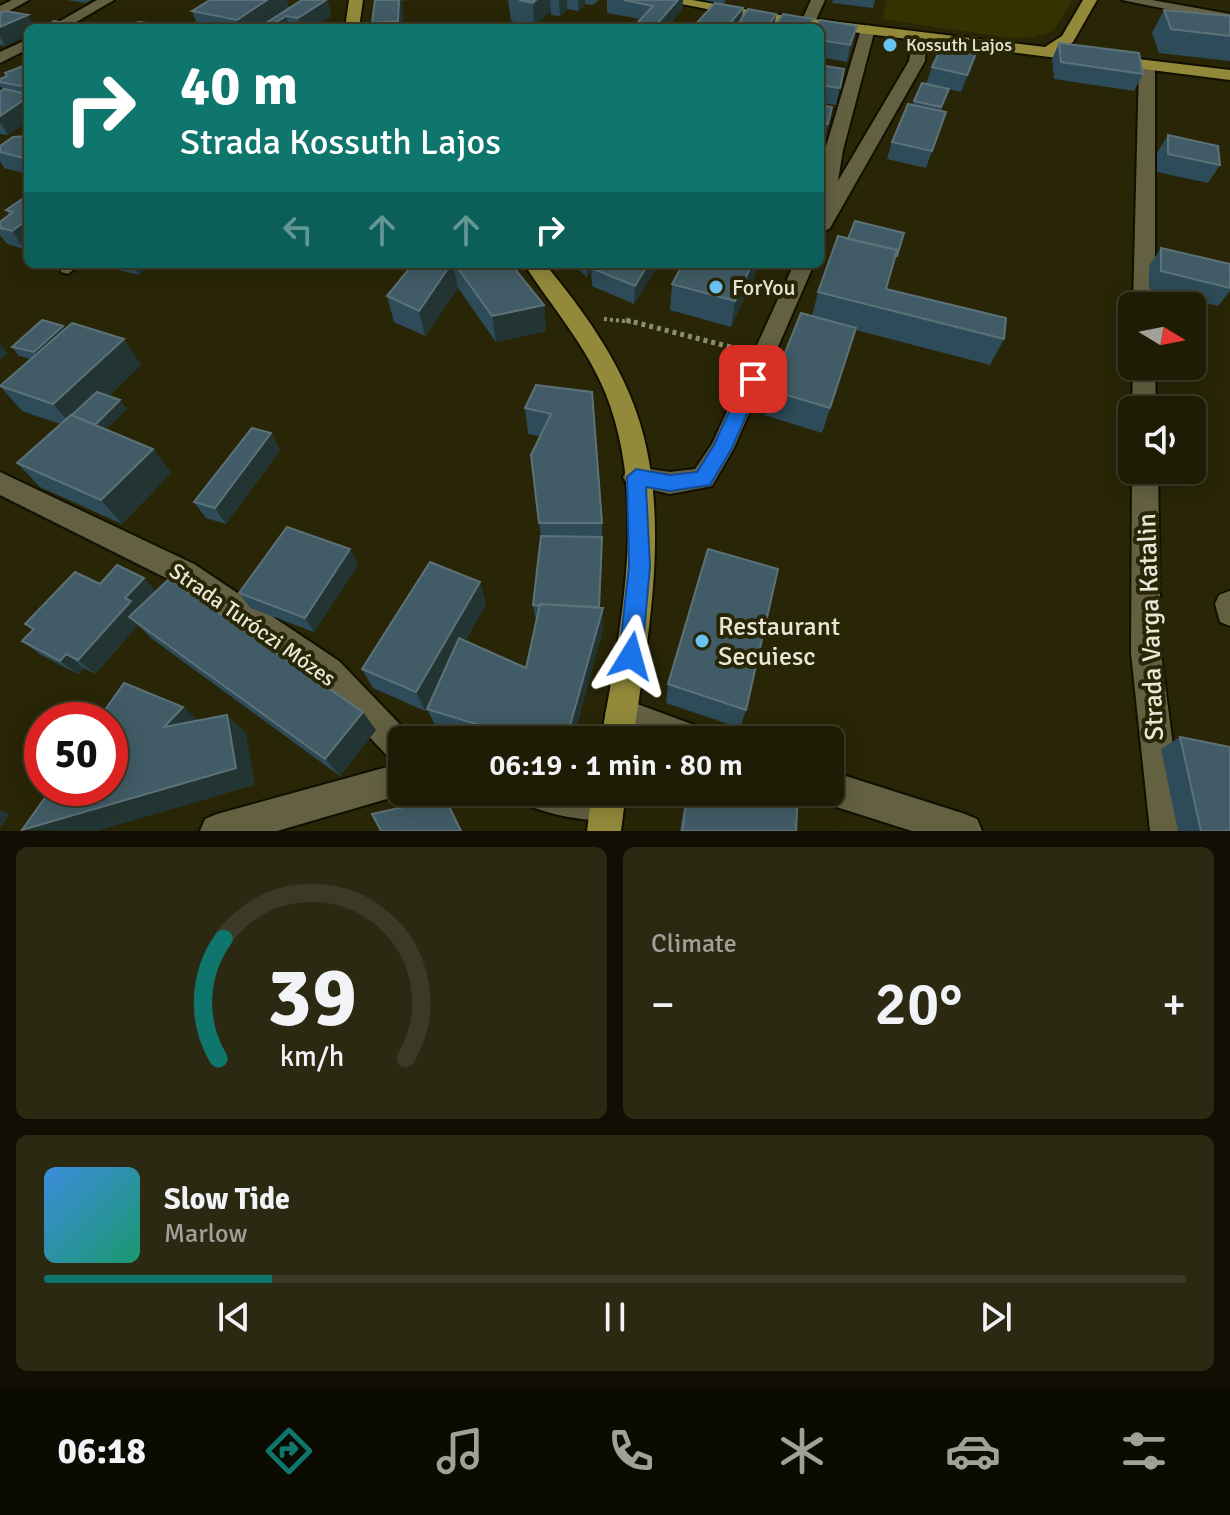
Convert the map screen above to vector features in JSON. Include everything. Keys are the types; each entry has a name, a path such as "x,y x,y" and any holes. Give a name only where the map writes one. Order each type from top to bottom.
{"main road":[{"path":"353,24 356,0"},
{"path":"668,0 808,22 1230,75"},
{"path":"1048,52 1068,39 1090,0"},
{"path":"537,268 603,362 631,435 640,566 635,626 619,726"}],"street":[{"path":"0,12 22,0"},
{"path":"62,24 107,0"},
{"path":"808,22 818,0"},
{"path":"1129,0 1230,18"},
{"path":"824,208 834,150 868,29"},
{"path":"824,220 863,159 917,61 919,36"},
{"path":"0,58 24,45"},
{"path":"1144,292 1147,65"},
{"path":"636,477 670,483 703,479 722,448 802,268"},
{"name":"Strada Turóczi Mózes","path":"0,483 184,573 328,671 388,734"},
{"name":"Strada Varga Katalin","path":"1145,484 1146,653 1167,831"},
{"path":"1229,604 1230,613"},
{"path":"217,831 388,783"},
{"path":"844,792 965,831"}],"path":[{"path":"575,322 620,318 764,356"}],"shaded area":[{"path":"886,0 1072,0 1054,31 1033,37 1010,38 882,19"}],"building":[{"path":"210,0 267,0 237,20 192,11"},
{"path":"302,0 326,0 298,18 286,16 273,24 265,24"},
{"path":"375,0 399,0 398,21 372,23"},
{"path":"624,0 678,0 657,24 638,22 653,6"},
{"path":"715,3 743,8 729,24 696,24"},
{"path":"748,9 776,14 770,24 738,24"},
{"path":"1164,10 1230,16 1230,36 1171,29"},
{"path":"5,11 28,15 0,27 0,14"},
{"path":"783,14 813,19 810,24 777,24"},
{"path":"820,20 857,26 850,45 824,41 824,24 818,24"},
{"path":"1059,43 1139,53 1143,74 1061,62"},
{"path":"943,44 977,51 967,75 932,67"},
{"path":"24,66 24,84 0,82 7,76 5,73"},
{"path":"824,66 844,69 840,88 824,86"},
{"path":"922,83 949,89 941,107 914,101"},
{"path":"4,89 24,93 24,100 0,116 0,92"},
{"path":"908,104 946,112 932,151 892,142"},
{"path":"824,106 832,107 828,124 824,124"},
{"path":"1168,135 1218,146 1220,165 1168,154"},
{"path":"24,136 24,158 0,152 0,146 13,137"},
{"path":"24,198 24,222 12,231 0,228 0,222 13,212 6,210"},
{"path":"855,221 904,233 897,256 897,250 848,239"},
{"path":"838,236 897,250 886,289 1006,318 1004,339 818,292"},
{"path":"1161,248 1230,264 1230,288 1161,271"},
{"path":"410,268 448,268 419,311 387,296"},
{"path":"458,268 514,268 544,305 492,316"},
{"path":"591,268 646,268 635,286"},
{"path":"681,268 750,268 735,301 672,284"},
{"path":"801,313 856,328 830,408 770,390"},
{"path":"42,320 63,326 34,352 12,347"},
{"path":"72,323 124,339 53,404 0,386"},
{"path":"536,385 592,392 602,523 539,523 531,455 551,414 525,408"},
{"path":"97,392 120,400 95,425 72,415"},
{"path":"71,415 153,449 101,500 17,463"},
{"path":"252,428 271,433 215,508 194,502"},
{"path":"287,527 350,549 305,618 239,593"},
{"path":"541,536 602,537 599,607 533,605"},
{"path":"708,549 778,569 746,710 668,684"},
{"path":"430,562 480,582 416,692 362,669"},
{"path":"117,565 144,578 125,598 131,601 78,660 66,654 60,661 22,641 34,629 25,624 75,572 100,584"},
{"path":"169,579 363,712 325,759 129,617"},
{"path":"540,604 603,608 570,726 483,726 427,709 459,638 526,668"},
{"path":"124,683 183,707 164,727 227,715 236,768 128,799 128,702 111,702"},
{"path":"1180,737 1230,747 1230,831 1201,831"},
{"path":"39,806 105,806 22,830"},
{"path":"408,806 449,806 461,831 381,831 372,814"},
{"path":"686,806 797,806 796,831 682,831"}],"place":[{"name":"Kossuth Lajos","path":"890,45"},
{"name":"ForYou","path":"716,287"},
{"name":"Restaurant Secuiesc","path":"702,641"}],"route":[{"path":"631,656 640,566 636,477 670,483 703,479 722,448 753,379"}]}
